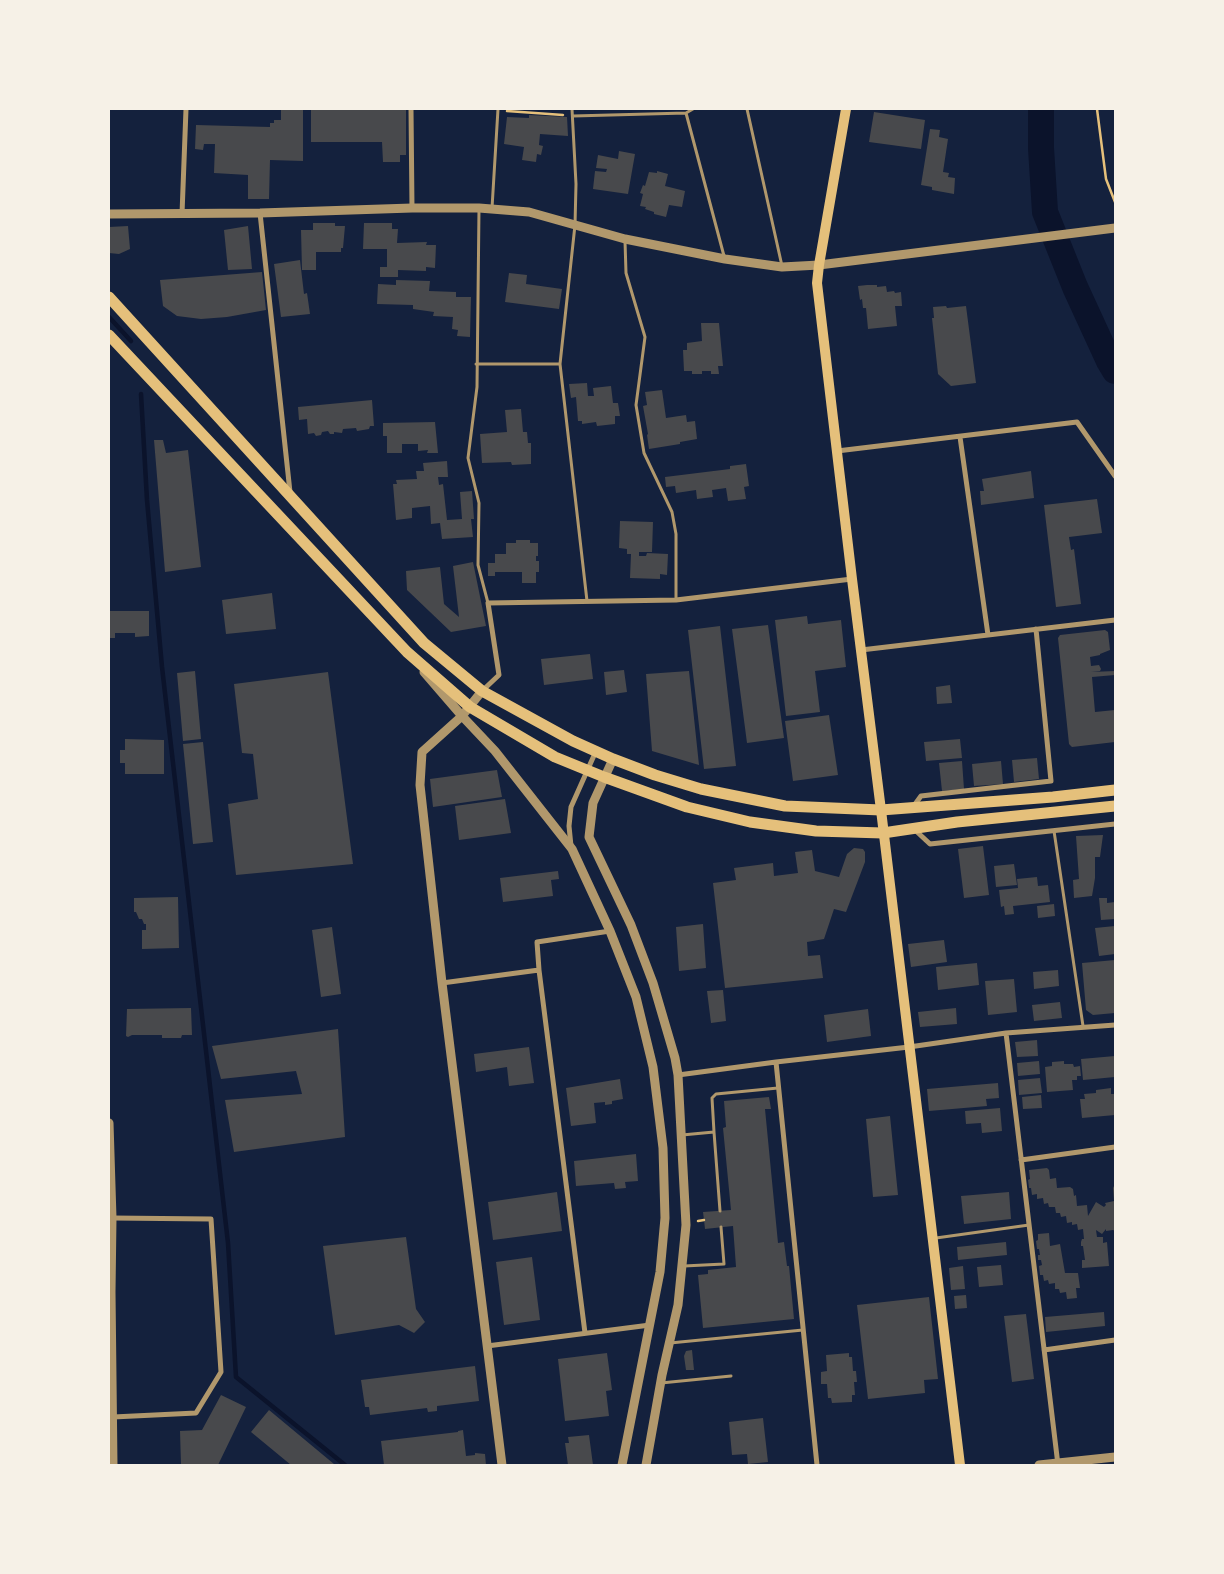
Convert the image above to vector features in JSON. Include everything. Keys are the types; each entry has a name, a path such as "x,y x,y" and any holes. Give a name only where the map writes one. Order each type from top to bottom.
{"main road":[{"path":"846,109 817,283 960,1465"},
{"path":"109,297 424,643 482,692 557,732 596,751 655,775 701,789 785,806 881,810 1053,797 1115,790"},
{"path":"109,335 407,652 466,712 555,756 604,777 687,807 750,822 816,831 883,832 957,822 1115,806"}],"street":[{"path":"182,214 186,109"},
{"path":"411,109 412,208"},
{"path":"109,214 260,213 412,208 492,209 529,212 625,238 725,259 782,267 819,265 1115,228"},
{"path":"260,213 291,497"},
{"path":"838,451 1077,422 1115,476"},
{"path":"960,437 988,635"},
{"path":"502,1465 442,983 420,785 422,752 466,712 499,675 488,603 676,600 852,580"},
{"path":"860,650 1115,620"},
{"path":"913,808 921,796 1051,781 1036,629"},
{"path":"466,712 572,849 610,931 636,997 653,1067 663,1148 665,1218 660,1272 622,1465"},
{"path":"572,849 569,826 571,807 596,751"},
{"path":"612,758 593,803 588,837 631,925 653,982 675,1058 678,1075 686,1225 678,1305 646,1465"},
{"path":"914,828 930,844 1115,824"},
{"path":"585,1333 537,942 610,931"},
{"path":"442,983 539,970"},
{"path":"678,1075 909,1047 1006,1033 1115,1024"},
{"path":"1006,1033 1058,1464"},
{"path":"776,1062 817,1465"},
{"path":"109,1123 112,1218 110,1292 113,1465"},
{"path":"1021,1160 1115,1147"},
{"path":"112,1218 211,1219 221,1372 196,1413 113,1417"},
{"path":"487,1346 650,1325"},
{"path":"1044,1350 1115,1340"},
{"path":"1039,1465 1115,1457"}],"lane":[{"path":"492,209 498,109"},
{"path":"572,109 576,225 560,364 587,601"},
{"path":"573,116 686,113 693,109"},
{"path":"747,109 782,267"},
{"path":"686,113 725,259"},
{"path":"478,208 477,387 468,458 479,503 478,565 488,603"},
{"path":"625,238 626,273 645,337 636,405 644,453 672,512 676,534 676,600"},
{"path":"476,364 560,364"},
{"path":"1054,831 1083,1026"},
{"path":"720,1211 712,1098 716,1094 779,1088"},
{"path":"681,1135 714,1132"},
{"path":"932,1238 1029,1225"},
{"path":"682,1266 724,1264 721,1227"},
{"path":"669,1343 804,1330"},
{"path":"661,1383 731,1376"}],"path":[{"path":"498,109 573,116"},
{"path":"1097,109 1106,179 1115,202"},
{"path":"698,1221 704,1220"}],"building":[{"path":"281,109 303,109 303,161 270,160 269,199 248,199 248,175 214,173 215,144 204,144 203,150 195,149 196,125 270,127 270,123 274,123 274,120 281,120"},
{"path":"311,109 406,109 406,155 400,155 400,162 383,162 382,142 311,142"},
{"path":"874,112 925,120 921,149 869,142"},
{"path":"529,115 567,117 568,136 540,134 539,145 543,146 541,155 537,154 536,162 522,160 524,147 504,144 507,117 529,118"},
{"path":"930,129 940,130 939,137 948,139 943,172 949,173 948,177 955,178 954,194 932,190 932,187 921,185"},
{"path":"619,151 635,154 628,194 593,189 595,171 606,172 607,169 596,168 598,155 618,159"},
{"path":"657,171 668,174 665,186 685,191 682,207 669,205 666,217 654,214 654,212 645,209 646,207 640,206 643,194 640,193 643,185 645,186 649,172 657,173"},
{"path":"313,223 335,223 335,226 345,226 343,248 341,248 341,252 316,252 316,270 302,270 301,230 313,230"},
{"path":"364,223 392,223 392,229 398,229 397,243 427,242 426,245 436,245 435,268 426,267 426,271 398,270 398,277 380,277 380,267 387,267 387,249 363,249"},
{"path":"128,226 130,249 119,254 109,253 109,227"},
{"path":"248,226 252,269 228,270 224,230"},
{"path":"300,260 304,294 307,293 310,314 281,317 274,264"},
{"path":"262,272 266,310 227,317 201,319 177,316 163,306 160,280"},
{"path":"509,273 527,275 526,284 562,289 559,309 505,302"},
{"path":"396,280 430,281 429,291 456,292 456,297 471,297 470,337 457,336 458,330 452,329 453,317 433,316 434,312 413,309 413,305 377,304 378,284 396,285"},
{"path":"858,286 886,286 887,292 901,292 902,306 895,306 897,326 868,329 866,308 863,308 862,299 860,300"},
{"path":"946,306 947,308 966,306 976,383 951,386 938,374 932,318 934,318 933,307"},
{"path":"701,323 719,323 723,366 718,366 719,374 711,374 711,371 702,371 702,374 692,374 692,371 684,371 683,350 687,350 687,343 702,341"},
{"path":"587,383 588,396 594,396 593,388 611,386 613,403 618,403 620,416 615,416 615,424 597,426 596,422 582,424 582,421 578,421 576,397 571,398 569,384"},
{"path":"662,390 666,418 686,415 687,422 695,421 697,439 649,449 643,406 647,405 645,392"},
{"path":"372,400 374,426 370,426 369,429 357,431 356,428 343,429 342,433 334,432 334,434 330,434 328,431 316,436 314,433 308,434 307,419 299,420 298,407"},
{"path":"521,409 523,432 527,432 528,443 531,443 531,464 512,465 511,462 482,463 480,434 507,432 505,410"},
{"path":"435,422 438,453 427,453 428,450 418,451 418,444 402,444 402,453 387,453 387,436 383,436 383,423"},
{"path":"154,440 163,440 166,453 188,450 201,567 165,572"},
{"path":"447,461 448,477 438,477 439,485 443,484 447,520 462,519 460,492 472,491 474,519 471,519 473,537 442,539 440,523 431,524 430,506 412,508 412,518 396,520 393,484 397,484 396,480 417,479 416,471 424,471 423,463"},
{"path":"746,464 749,486 744,487 746,499 728,501 726,488 712,490 713,497 697,499 696,490 676,493 675,486 666,487 665,477 730,469 730,466"},
{"path":"1031,471 1034,498 981,505 980,491 984,491 982,479"},
{"path":"1097,499 1102,533 1069,537 1071,550 1074,549 1081,604 1056,607 1044,505"},
{"path":"620,521 653,522 652,552 639,552 639,556 646,556 647,553 668,554 667,575 660,574 660,579 630,578 631,554 627,554 627,549 619,548"},
{"path":"516,540 530,540 530,543 538,543 536,561 539,561 539,572 536,572 536,583 522,583 522,572 495,572 495,576 488,576 488,563 495,563 495,554 506,554 506,543 516,543"},
{"path":"473,562 486,626 451,632 407,590 406,571 440,567 444,604 459,617 453,566"},
{"path":"272,593 276,629 226,634 222,600"},
{"path":"109,611 149,611 149,636 135,637 135,633 115,633 115,638 109,638"},
{"path":"807,616 808,624 841,620 846,667 815,671 820,712 786,716 775,620"},
{"path":"768,625 784,738 747,743 732,629"},
{"path":"720,626 736,766 704,769 688,630"},
{"path":"1105,630 1108,632 1110,650 1090,657 1091,666 1099,665 1101,669 1100,671 1091,672 1115,671 1115,675 1092,677 1095,712 1115,710 1115,742 1072,747 1069,744 1058,638 1060,635"},
{"path":"590,654 593,679 544,685 541,659"},
{"path":"624,670 627,692 606,695 604,672"},
{"path":"195,671 201,739 183,741 177,673"},
{"path":"689,671 699,765 652,751 646,674"},
{"path":"328,672 353,864 236,875 228,804 258,799 253,754 242,753 234,684"},
{"path":"950,685 952,703 937,704 936,687"},
{"path":"829,715 838,775 793,781 785,721"},
{"path":"125,739 164,740 164,774 125,774 125,763 120,763 120,750 125,750"},
{"path":"960,739 962,758 926,761 924,742"},
{"path":"203,742 213,842 193,844 183,744"},
{"path":"1037,758 1039,779 1014,782 1012,760"},
{"path":"962,761 964,789 942,791 939,763"},
{"path":"1001,761 1003,784 974,786 972,764"},
{"path":"497,770 502,797 433,807 430,779"},
{"path":"505,799 511,833 459,840 455,806"},
{"path":"1103,835 1100,857 1095,857 1095,878 1092,896 1074,898 1073,880 1079,879 1076,836"},
{"path":"983,846 989,895 964,898 958,849"},
{"path":"854,848 863,849 865,852 865,862 846,912 834,909 824,939 807,942 808,956 820,955 823,978 725,988 713,883 736,880 734,868 773,863 774,876 798,873 795,852 812,850 815,871 839,877 847,854"},
{"path":"1014,864 1017,885 996,887 994,866"},
{"path":"558,871 559,879 551,880 553,896 503,902 500,878"},
{"path":"1037,877 1038,886 1048,885 1050,902 1013,906 1014,914 1005,915 1004,906 1001,907 999,890 1018,888 1017,879"},
{"path":"178,897 179,948 142,949 142,930 146,930 146,924 134,912 134,898"},
{"path":"1099,898 1107,898 1107,903 1115,902 1115,919 1101,920"},
{"path":"1054,904 1055,916 1038,918 1037,906"},
{"path":"703,924 706,968 679,971 676,927"},
{"path":"1115,926 1115,954 1099,956 1095,928"},
{"path":"332,927 341,994 321,997 312,930"},
{"path":"944,940 947,962 911,967 908,944"},
{"path":"1115,960 1115,1013 1093,1015 1086,1010 1082,963"},
{"path":"977,963 979,985 938,990 936,967"},
{"path":"1058,970 1059,986 1034,989 1033,972"},
{"path":"1014,979 1017,1012 988,1015 985,981"},
{"path":"723,990 726,1021 711,1023 707,991"},
{"path":"1060,1002 1062,1018 1034,1021 1032,1005"},
{"path":"191,1008 192,1035 182,1035 181,1038 162,1038 162,1035 126,1036 127,1009"},
{"path":"956,1008 957,1024 920,1027 918,1012"},
{"path":"868,1009 871,1036 827,1042 824,1015"},
{"path":"338,1029 345,1137 234,1152 225,1100 302,1094 296,1071 221,1079 212,1046"},
{"path":"1037,1040 1038,1056 1017,1057 1015,1042"},
{"path":"529,1047 534,1083 509,1086 507,1067 476,1072 474,1054"},
{"path":"1115,1056 1115,1077 1083,1080 1081,1059"},
{"path":"1039,1061 1040,1074 1018,1076 1017,1063"},
{"path":"1064,1061 1064,1064 1073,1064 1074,1067 1080,1066 1081,1076 1077,1076 1077,1080 1072,1080 1073,1090 1047,1092 1045,1067 1052,1066 1052,1062"},
{"path":"1040,1078 1042,1093 1019,1095 1018,1080"},
{"path":"620,1079 623,1099 612,1101 612,1104 605,1105 605,1102 594,1103 596,1123 571,1126 566,1088"},
{"path":"998,1083 999,1098 986,1099 987,1106 929,1111 927,1089"},
{"path":"1111,1088 1111,1094 1115,1094 1115,1115 1082,1118 1080,1099 1085,1099 1084,1094 1096,1093 1096,1090"},
{"path":"1041,1095 1042,1108 1023,1109 1022,1097"},
{"path":"769,1097 771,1109 765,1109 778,1243 784,1242 787,1266 789,1266 794,1319 703,1328 698,1275 708,1274 708,1270 736,1267 733,1226 705,1229 703,1212 731,1210 723,1128 726,1127 724,1101"},
{"path":"1000,1108 1002,1131 982,1133 981,1123 966,1124 965,1111"},
{"path":"890,1116 898,1195 873,1197 866,1119"},
{"path":"636,1154 638,1181 625,1182 626,1188 615,1189 614,1183 576,1186 574,1161"},
{"path":"1047,1168 1050,1179 1056,1178 1057,1188 1070,1187 1073,1189 1074,1196 1076,1195 1077,1206 1087,1205 1088,1216 1096,1202 1104,1207 1105,1203 1114,1201 1113,1188 1115,1184 1115,1231 1106,1231 1106,1229 1102,1234 1096,1230 1097,1237 1103,1237 1103,1243 1107,1242 1109,1266 1082,1268 1082,1260 1085,1260 1083,1246 1081,1246 1082,1239 1084,1239 1083,1229 1078,1230 1077,1224 1072,1225 1072,1222 1067,1223 1066,1216 1061,1217 1060,1213 1056,1213 1055,1207 1049,1207 1048,1203 1044,1204 1043,1198 1037,1199 1037,1194 1032,1195 1028,1180 1030,1179 1029,1170"},
{"path":"557,1192 562,1231 493,1240 488,1202"},
{"path":"1009,1192 1011,1219 964,1224 961,1196"},
{"path":"1049,1233 1050,1246 1060,1244 1065,1273 1078,1273 1080,1288 1076,1288 1077,1298 1067,1299 1066,1292 1060,1293 1059,1289 1055,1289 1055,1283 1049,1284 1048,1280 1044,1281 1043,1275 1040,1275 1039,1266 1042,1265 1041,1260 1038,1260 1038,1255 1040,1255 1036,1241 1038,1240 1038,1234"},
{"path":"406,1237 416,1309 425,1322 414,1333 399,1325 335,1335 323,1246"},
{"path":"1006,1242 1007,1255 958,1260 957,1247"},
{"path":"532,1257 540,1320 504,1325 496,1262"},
{"path":"1001,1265 1003,1285 979,1287 977,1267"},
{"path":"963,1266 965,1289 951,1290 949,1268"},
{"path":"966,1295 967,1308 955,1309 954,1296"},
{"path":"929,1297 938,1379 924,1380 925,1393 868,1399 857,1305"},
{"path":"1104,1312 1105,1326 1046,1332 1045,1317"},
{"path":"1026,1314 1034,1379 1012,1382 1004,1316"},
{"path":"692,1350 694,1370 686,1370 684,1356 686,1351"},
{"path":"607,1353 612,1390 606,1391 609,1416 565,1421 558,1359"},
{"path":"849,1353 849,1357 852,1357 853,1371 856,1371 857,1382 854,1382 855,1395 852,1395 852,1402 832,1403 831,1398 828,1398 827,1384 821,1384 821,1372 827,1371 826,1355"},
{"path":"475,1366 479,1401 437,1406 437,1411 428,1412 427,1408 370,1415 369,1407 365,1407 361,1380"},
{"path":"221,1395 246,1407 218,1465 181,1465 180,1431 202,1430"},
{"path":"269,1410 334,1464 291,1465 251,1432"},
{"path":"763,1418 768,1462 748,1464 747,1454 732,1455 729,1422"},
{"path":"463,1430 466,1456 475,1455 475,1453 485,1454 486,1465 384,1465 381,1441"},
{"path":"589,1435 593,1465 568,1465 565,1443 569,1443 568,1437"}],"waterway":[{"path":"1041,109 1041,148 1045,212 1075,287 1115,371"},
{"path":"109,317 131,341"},
{"path":"141,394 147,500 162,667 228,1243 236,1377 345,1465"}]}
